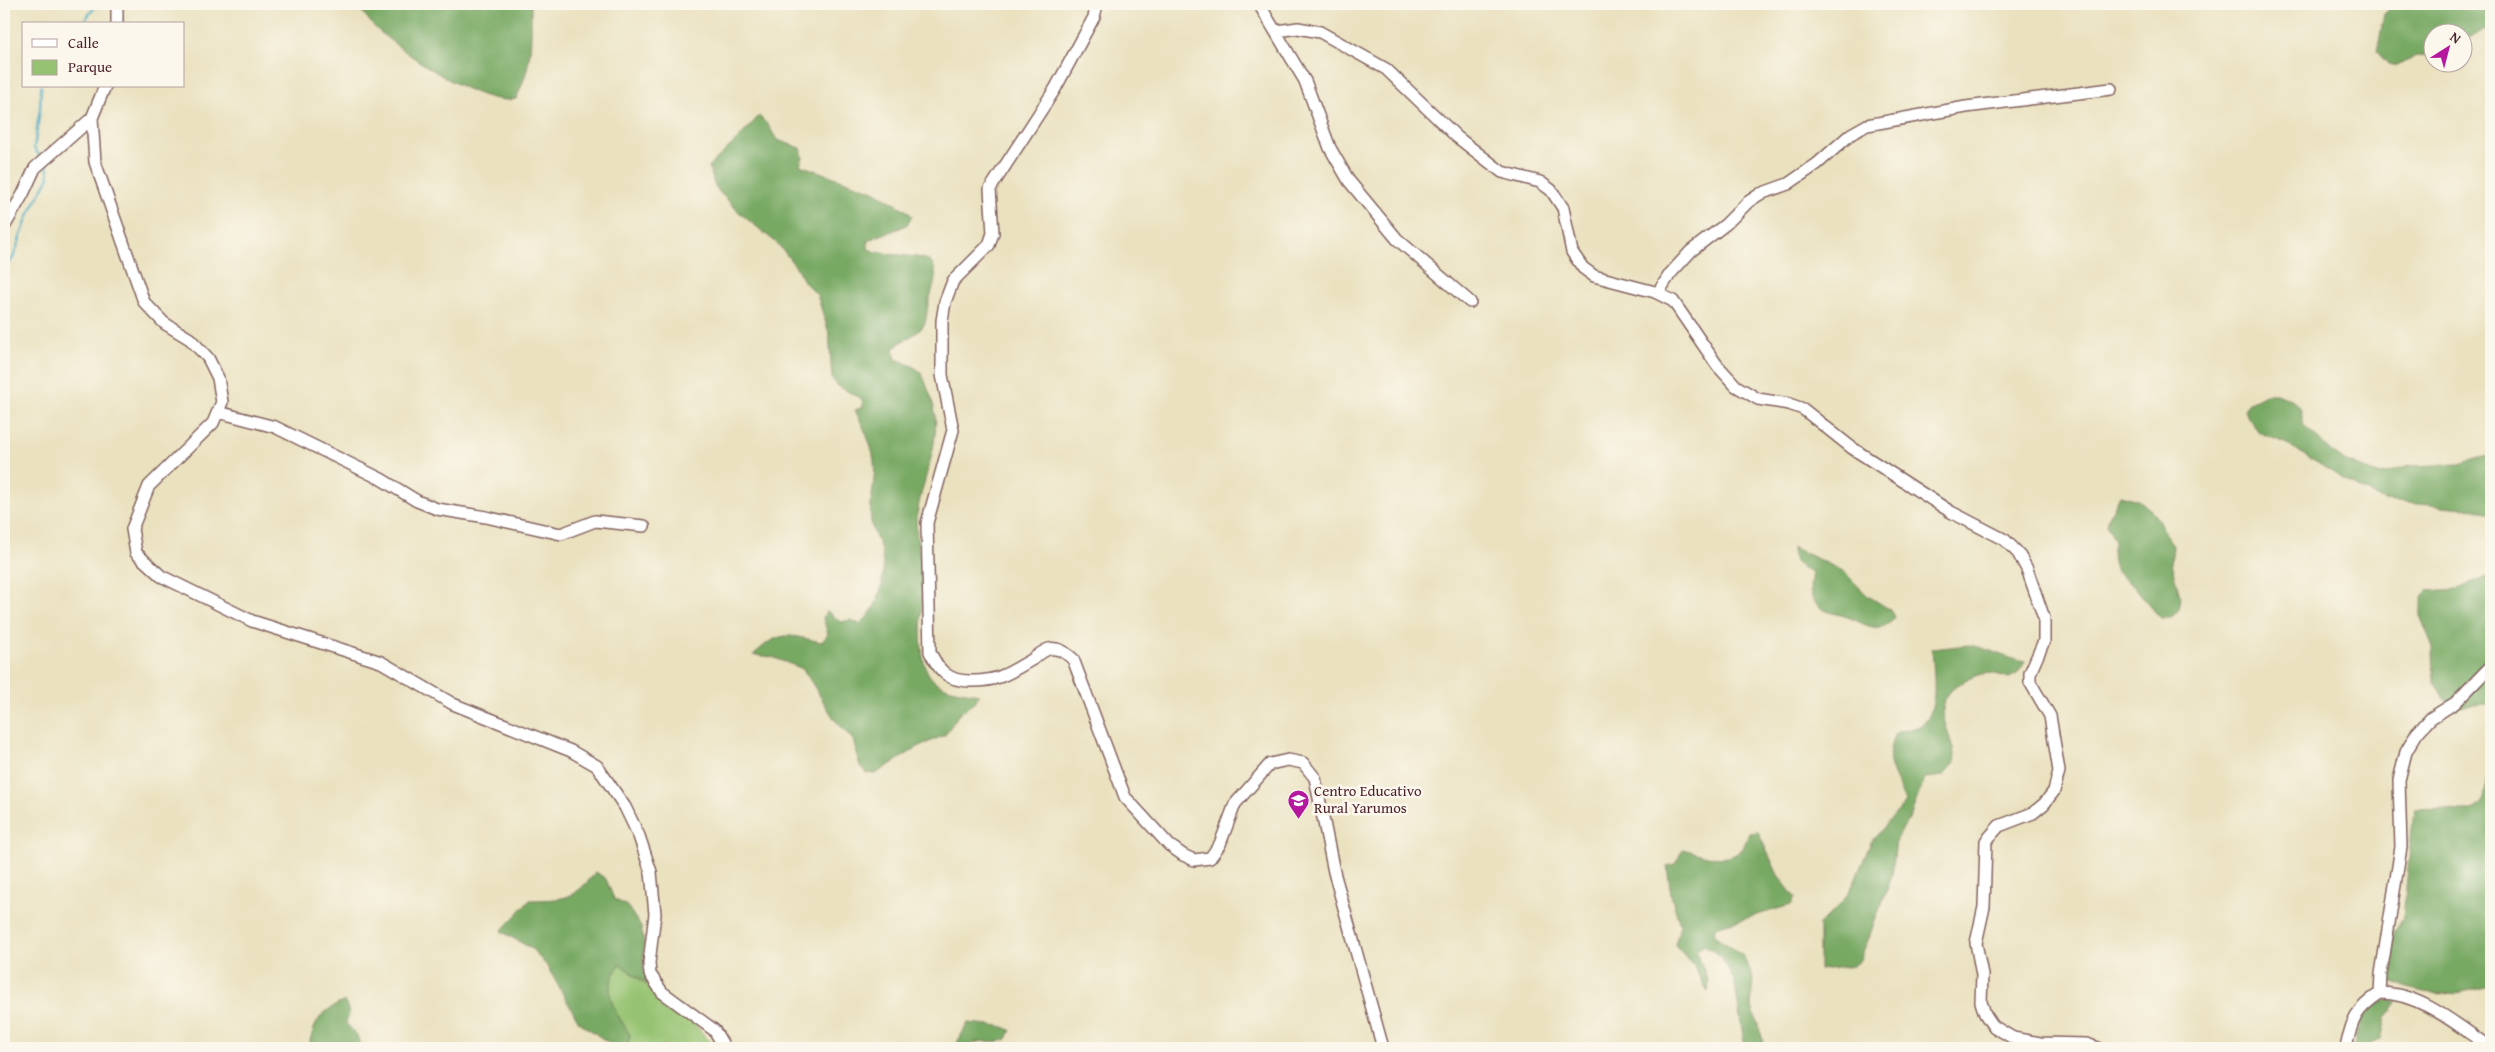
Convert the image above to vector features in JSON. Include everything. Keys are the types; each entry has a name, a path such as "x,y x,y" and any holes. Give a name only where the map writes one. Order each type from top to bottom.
{"street":[{"path":"117,4 117,22"},
{"path":"1097,4 1094,17 1055,89 990,189 993,233 989,245 953,281 945,302 942,321 942,375 953,430 928,523 930,652 938,667 947,676 959,681 987,682 1000,679 1048,649 1062,650 1073,659 1125,797 1169,845 1194,860 1210,858 1220,844 1235,804 1270,764 1288,760 1303,763 1315,778 1317,785 1334,872 1383,1048"},
{"path":"1260,4 1277,31 1290,59 1305,81 1330,148 1349,181 1397,239 1470,302"},
{"path":"1277,31 1298,28 1320,32 1386,69 1458,137 1502,172 1540,182 1551,190 1563,208 1572,252 1583,268 1594,276 1658,293 1677,305 1717,365 1742,391 1758,399 1789,404 1803,409 1873,462 1965,520 2005,540 2023,561 2045,623 2044,641 2030,672 2030,682 2035,694 2048,710 2059,770 2054,791 2044,804 2033,813 1999,826 1986,841 1984,907 1976,943 1982,975 1981,1002 1985,1014 1993,1026 2013,1038 2040,1043 2086,1044 2098,1048"},
{"path":"104,88 92,118 95,162 144,302 164,323 190,340 208,358 218,378 222,402 213,423 149,486 132,529 136,553 161,576 252,621 381,662 453,704 571,750 598,766 625,807 639,836 651,872 655,914 649,963 650,974 662,992 714,1030 725,1048"},
{"path":"1658,293 1670,274 1691,251 1726,224 1748,202 1760,194 1788,184 1817,164 1859,129 1874,123 1966,107 2111,89"},
{"path":"4,227 24,194 35,168 92,118"},
{"path":"218,412 275,427 381,479 417,501 437,509 486,517 561,534 595,520 644,526"},
{"path":"2380,993 2381,974 2401,847 2399,780 2406,752 2417,733 2431,718 2455,703 2491,666"},
{"path":"2346,1048 2351,1026 2361,1006 2380,993 2398,993 2419,1001 2491,1048"}],"green space":[{"path":"354,4 531,4 530,53 526,74 516,99 501,100 484,96 445,78 376,29"},
{"path":"2395,4 2491,4 2491,28 2472,35 2472,22 2422,22 2422,56 2416,56 2397,66 2388,64 2377,52 2384,14"},
{"path":"759,116 768,125 777,140 801,148 803,157 800,165 874,191 906,210 912,216 908,224 868,240 868,249 881,253 922,258 929,261 935,271 925,323 919,331 900,343 893,350 896,359 915,368 922,375 934,406 936,421 935,437 916,522 922,575 922,652 928,673 937,683 950,689 979,694 975,702 959,714 945,735 920,746 875,774 866,773 860,766 853,740 835,720 803,669 772,657 753,655 771,641 785,636 822,642 828,634 823,618 827,611 841,622 851,620 859,624 872,611 877,602 883,573 882,554 873,530 871,516 874,460 870,443 855,410 863,407 862,399 838,386 832,379 829,333 817,295 805,283 796,267 778,244 741,214 719,192 714,184 709,166"},
{"path":"2265,394 2276,394 2293,400 2300,407 2304,426 2331,451 2346,462 2381,475 2409,466 2459,464 2491,455 2491,515 2476,509 2384,501 2348,482 2287,444 2259,432 2248,418 2245,410 2249,402"},
{"path":"2120,495 2139,500 2153,512 2173,546 2171,564 2181,598 2179,609 2171,618 2161,618 2134,586 2121,576 2115,567 2112,552 2115,542 2107,525"},
{"path":"1792,547 1843,571 1868,596 1889,609 1895,618 1883,626 1873,627 1829,612 1820,607 1813,599 1811,592 1812,572 1797,563 1793,557"},
{"path":"2491,575 2491,705 2455,707 2443,698 2434,681 2433,647 2421,618 2421,597 2427,591 2458,589"},
{"path":"1969,645 2025,662 2017,674 2009,678 1996,674 1986,674 1965,681 1952,689 1946,698 1943,708 1955,763 1943,776 1925,778 1910,817 1896,839 1892,876 1860,961 1853,966 1819,970 1819,925 1843,901 1854,883 1871,842 1906,802 1891,768 1891,744 1895,733 1916,728 1922,725 1928,718 1934,689 1932,649"},
{"path":"2491,768 2491,983 2464,992 2438,994 2412,989 2385,978 2393,934 2403,917 2414,809 2464,811 2476,808 2484,798 2486,779"},
{"path":"1758,832 1778,875 1795,898 1791,905 1716,927 1714,935 1742,955 1753,979 1751,1004 1763,1040 1762,1048 1745,1048 1734,980 1721,956 1704,945 1696,950 1709,983 1708,992 1693,965 1675,945 1680,925 1671,895 1667,866 1675,864 1683,849 1706,856 1722,858 1730,856 1743,848 1749,833"},
{"path":"596,872 606,879 614,899 627,906 641,927 644,943 643,967 648,985 620,964 611,984 612,1001 630,1035 627,1048 616,1048 579,1022 547,966 532,949 501,931 530,900 568,896 581,888"},
{"path":"620,964 691,1021 716,1048 671,1048 663,1045 660,1048 627,1048 630,1035 615,1009 610,992 614,974"},
{"path":"2388,1000 2398,1002 2386,1018 2381,1040 2372,1043 2368,1048 2354,1048 2357,1032 2367,1011 2380,1002"},
{"path":"345,1001 349,1012 346,1023 357,1036 362,1048 308,1048 319,1019 329,1009"},
{"path":"968,1023 1000,1026 1011,1030 1007,1039 1004,1040 978,1042 965,1047 954,1048"}],"waterway":[{"path":"84,22 97,4"},
{"path":"41,88 34,148 41,158"},
{"path":"4,269 13,258 28,216 49,177 47,163"}],"place":[{"name":"Centro Educativo Rural Yarumos","path":"1298,819"}]}
